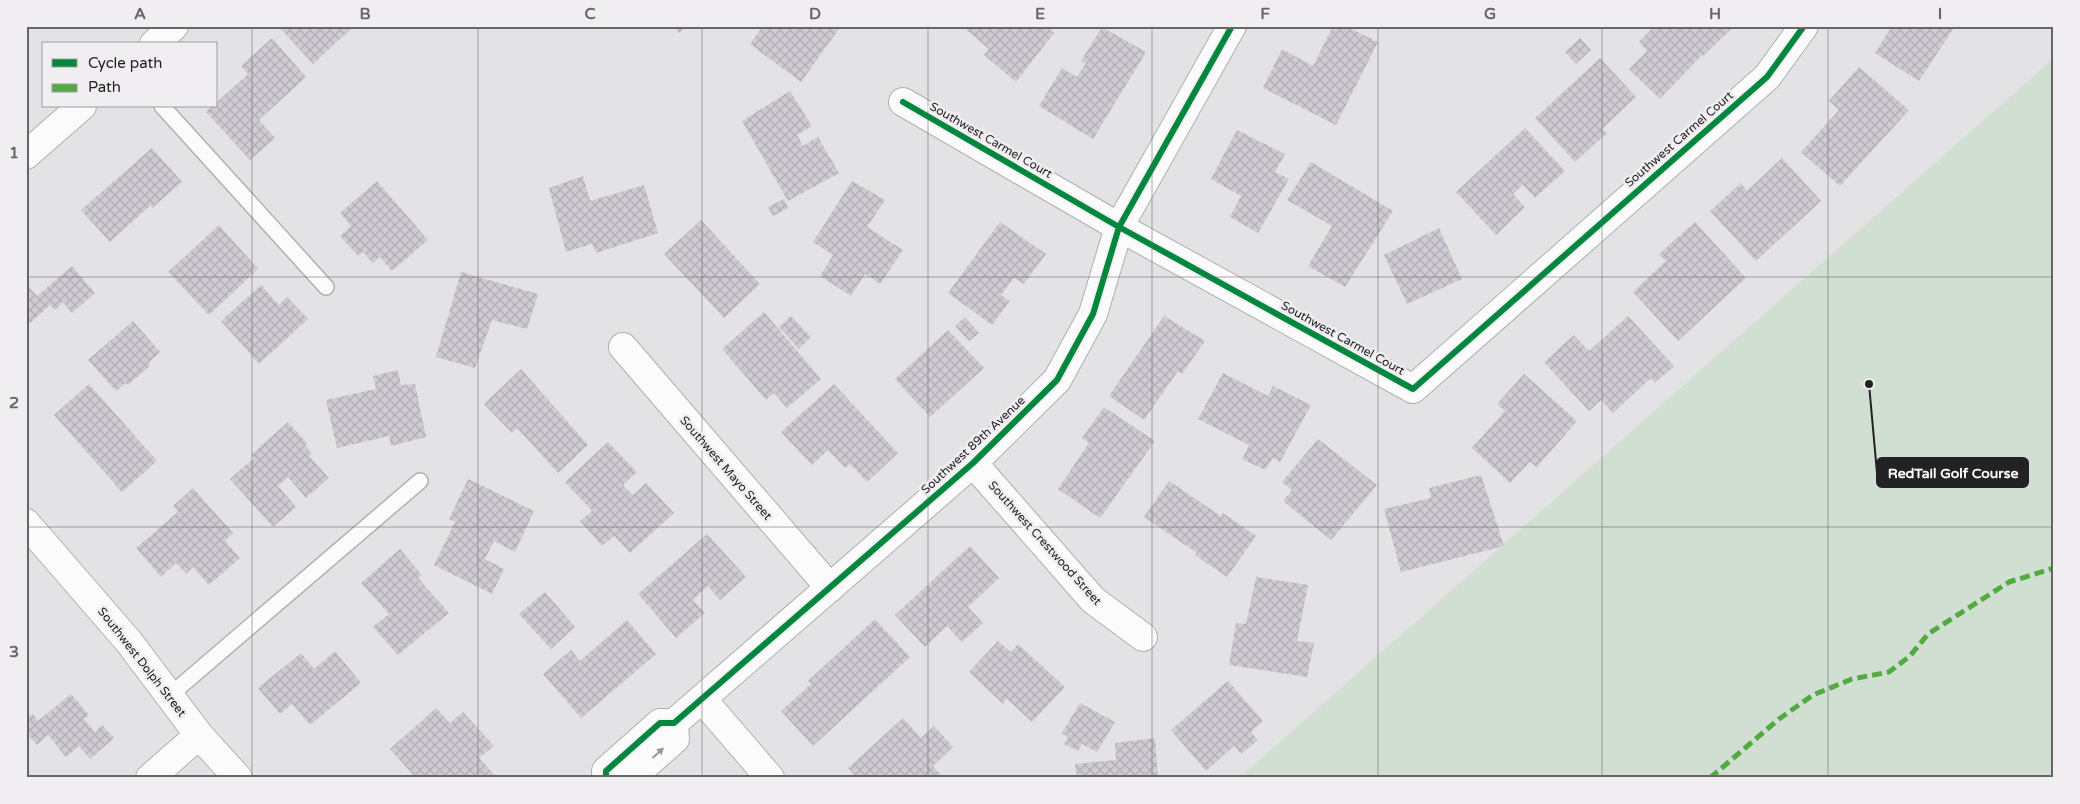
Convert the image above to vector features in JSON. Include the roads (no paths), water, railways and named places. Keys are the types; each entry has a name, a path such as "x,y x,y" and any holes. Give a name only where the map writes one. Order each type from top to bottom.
{"street":[{"path":"156,42 174,26"},
{"name":"Southwest 89th Avenue","path":"606,778 606,771 660,723 674,724 973,463 1057,380 1092,314 1119,227 1232,26"},
{"name":"Southwest Carmel Court","path":"903,102 1119,227 1413,389 1767,77 1804,26"},
{"path":"26,155 80,108"},
{"name":"Southwest Mayo Street","path":"622,348 830,588"},
{"name":"Southwest Crestwood Street","path":"973,463 1093,600 1143,637"},
{"name":"Southwest Dolph Street","path":"26,523 129,642 199,735 238,778"},
{"path":"702,699 770,778"},
{"path":"631,778 675,739 674,724"},
{"path":"150,778 199,735"}],"lane":[{"path":"164,108 326,288"},
{"path":"169,696 420,481"}],"place":[{"name":"RedTail Golf Course","path":"1869,384"}]}
